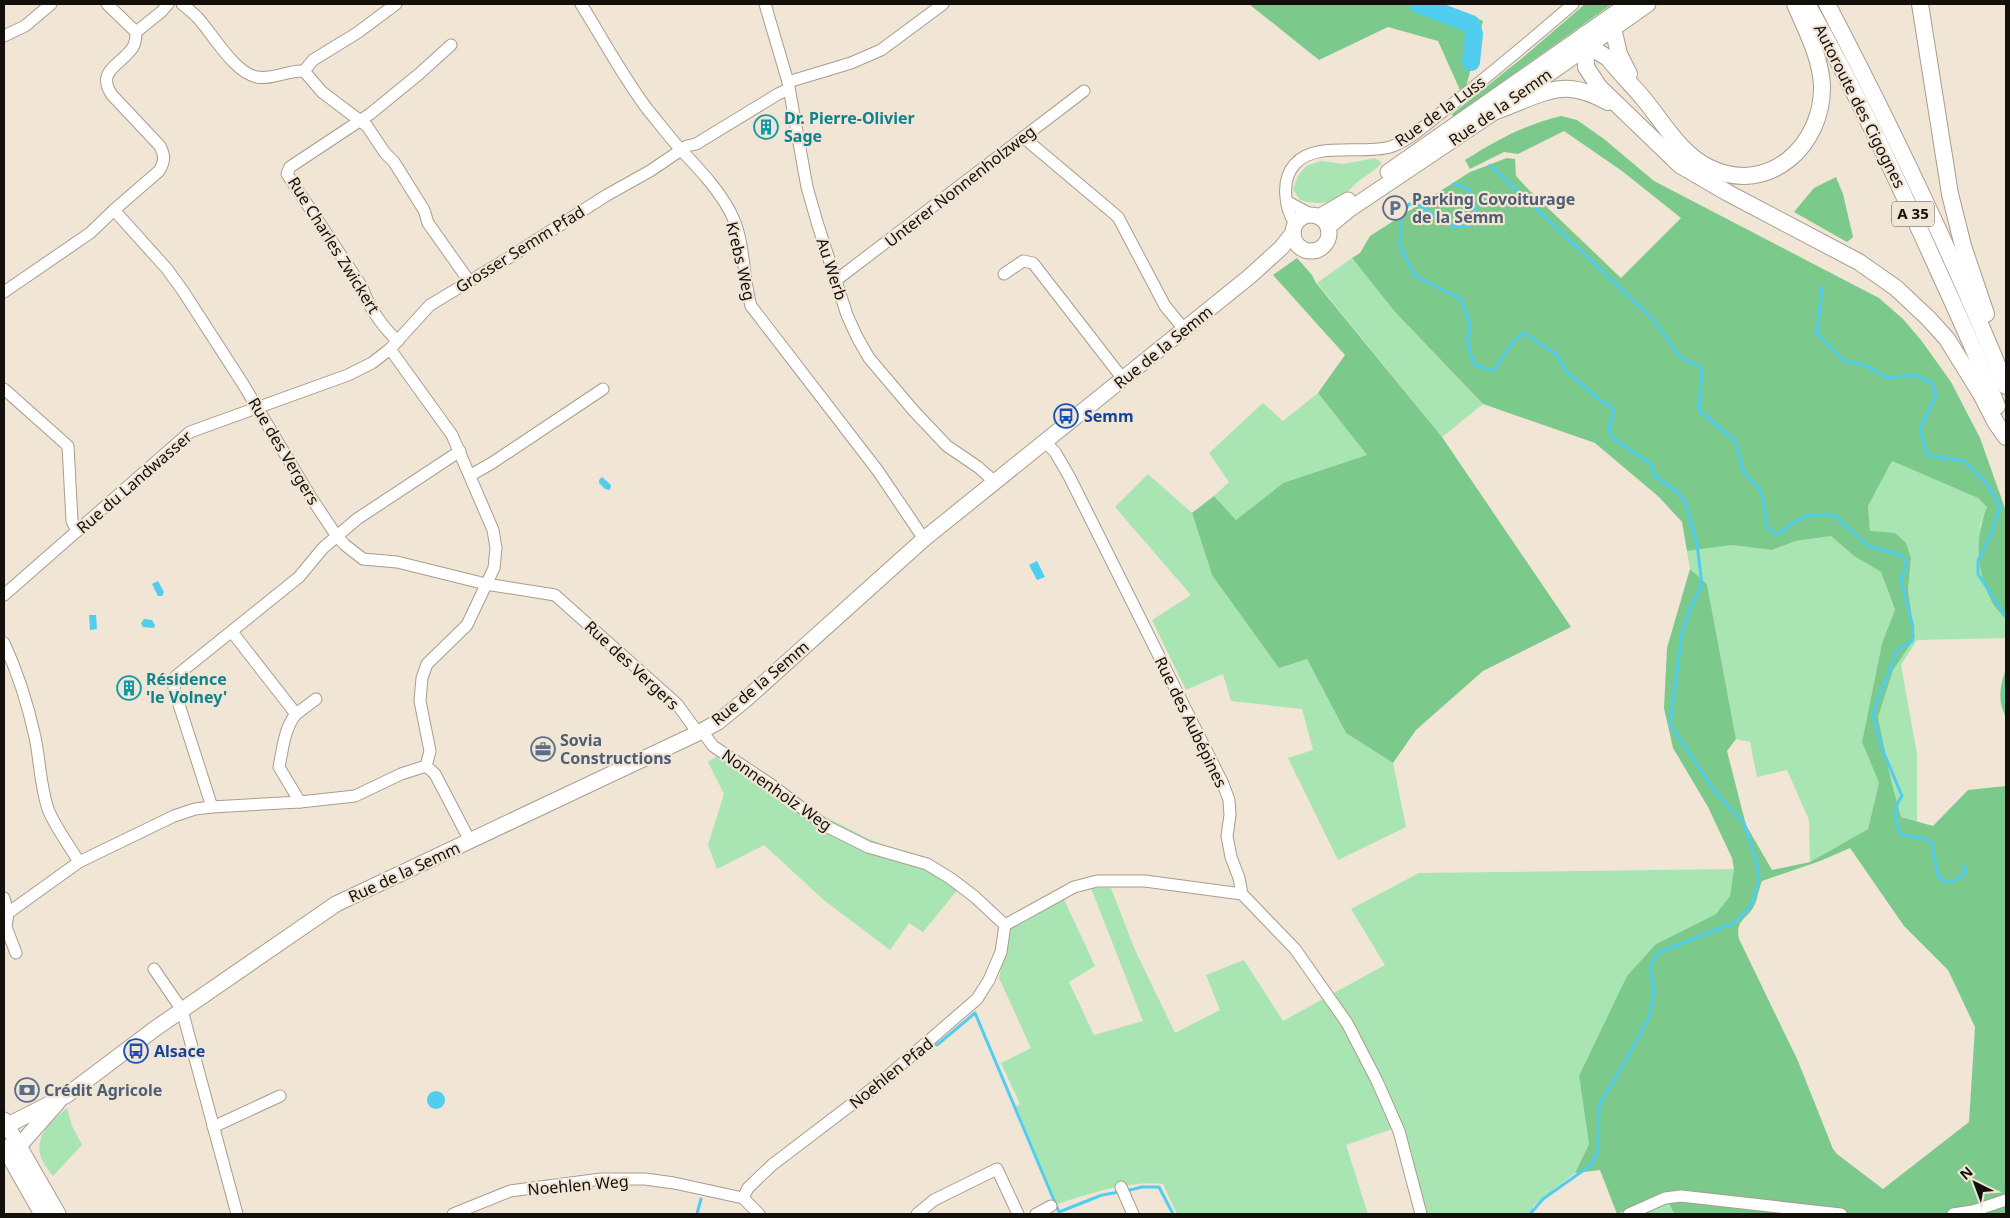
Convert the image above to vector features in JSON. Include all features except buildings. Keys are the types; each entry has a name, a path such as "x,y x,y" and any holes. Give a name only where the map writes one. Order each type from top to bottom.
{"highway":[{"path":"1582,40 1608,58 1689,154 1710,168 1731,175 1768,172 1788,162 1804,146 1816,126 1822,104 1820,70 1795,4"},
{"name":"Autoroute des Cigognes","path":"1807,4 1899,184 1983,369 2006,430"},
{"name":"Autoroute des Cigognes","path":"1827,4 1912,175 1990,345 2006,386"},
{"path":"1920,4 1950,194 1963,246 1992,332 1990,345"},
{"path":"1613,28 1619,54 1643,98"},
{"path":"1582,40 1586,67 1599,87 1680,164 1728,193 1859,262 1896,288 1947,339 2006,437"},
{"path":"1496,112 1553,90 1571,89 1592,94 1619,108"}],"main road":[{"name":"Rue de la Semm","path":"1320,219 1350,209 1496,112 1628,4"},
{"name":"Rue de la Semm","path":"1320,219 1582,40 1613,28 1648,4"},
{"path":"1302,217 1320,219 1328,238 1322,246 1313,250 1301,248 1294,239 1294,228 1302,217"},
{"name":"Rue de la Semm","path":"8,1152 62,1098 182,1010 336,904 718,722 924,540 1249,277 1285,244 1294,228"},
{"name":"Rue de la Semm","path":"1249,277 1283,255 1301,248"},
{"name":"Rue de la Semm","path":"5,1124 62,1098"},
{"path":"5,1124 8,1152 39,1213"},
{"path":"8,1152 58,1214"}],"street":[{"path":"4,36 25,26 51,4"},
{"path":"107,4 136,32"},
{"path":"7,290 90,234 114,210 159,171 164,163 165,154 160,146 112,95 106,86 106,77 110,70 132,49 136,32 168,4"},
{"path":"182,4 197,17 236,65 248,74 258,77 272,77 304,71 322,92 361,120 385,153 394,162 424,210 428,223 469,282"},
{"path":"304,71 313,60 357,34 396,4"},
{"name":"Krebs Weg","path":"581,4 628,82 680,149 700,169 734,220 739,237 746,291 751,306 878,472 924,540"},
{"name":"Au Werb","path":"765,4 788,86 807,187 847,315 869,358 913,410 947,446 978,467 994,482"},
{"name":"Grosser Semm Pfad","path":"394,345 430,305 650,170 680,149 696,144 788,86 851,64 881,50 943,4"},
{"name":"Rue de la Luss","path":"1294,228 1284,190 1288,174 1295,163 1304,156 1314,152 1372,150 1391,147 1413,134 1488,77 1574,4"},
{"path":"361,120 419,74 451,45"},
{"name":"Unterer Nonnenholzweg","path":"835,280 1084,90"},
{"name":"Rue Charles Zwickert","path":"361,120 290,167 287,174 362,287 365,297 391,334 394,345"},
{"path":"1023,137 1118,217 1165,306 1184,329"},
{"path":"1288,202 1320,219"},
{"name":"Rue des Vergers","path":"114,210 168,269 178,283 257,406 336,536 363,559 397,562 486,584 555,595 677,704 700,732"},
{"path":"1004,274 1023,261 1033,263 1122,379"},
{"path":"394,345 452,435 493,530 496,548 494,568 477,608 467,625 427,664 422,678 420,701 430,751 426,766"},
{"name":"Rue du Landwasser","path":"4,594 186,436 257,406 348,375 372,363 394,345"},
{"path":"4,389 68,446 72,521 77,531"},
{"path":"470,475 603,389"},
{"name":"Rue des Aubépines","path":"1045,442 1055,452 1069,476 1222,782 1229,800 1230,815 1227,836 1242,894 1294,949 1347,1023 1377,1081 1399,1130 1421,1214"},
{"path":"212,807 174,689 176,676 301,575 336,536 357,519 460,451"},
{"path":"232,632 296,714"},
{"path":"4,643 24,694 35,738 41,784 49,811 79,862"},
{"path":"300,802 279,766 289,722 296,714 316,699"},
{"name":"Nonnenholz Weg","path":"700,732 713,746 773,786 824,825 868,847 927,864 976,897 1005,924"},
{"path":"8,913 79,862 174,816 194,809 212,807 300,802 355,796 401,774 426,766"},
{"path":"426,766 435,774 470,841"},
{"path":"1005,924 1074,887 1097,881 1145,881 1242,894"},
{"path":"4,898 8,913 6,927 16,953"},
{"name":"Noehlen Pfad","path":"743,1198 748,1188 772,1165 881,1082 977,999 989,980 1001,952 1005,924"},
{"path":"154,969 182,1010 237,1214"},
{"path":"213,1127 280,1096"},
{"path":"917,1214 934,1200 997,1168 1018,1214"},
{"name":"Noehlen Weg","path":"452,1214 510,1191 601,1179 645,1179 743,1198"},
{"path":"1121,1188 1133,1214"},
{"path":"1628,1214 1665,1198 1680,1196 1841,1214"},
{"path":"743,1198 759,1214"},
{"path":"1953,1214 1972,1211 2006,1200"},
{"path":"1036,1214 1052,1206"}],"green space":[{"path":"1249,4 1442,4 1483,21 1466,87 1460,90 1438,41 1388,27 1319,60"},
{"path":"1585,4 1612,4 1453,117 1452,114 1521,59"},
{"path":"1561,116 1577,120 1604,139 1654,181 1879,298 1903,319 1921,340 1951,382 1980,438 2006,511 2006,620 1991,601 1982,575 1979,542 1980,530 1987,507 1978,498 1892,461 1868,506 1870,531 1895,533 1906,543 1911,558 1908,590 1915,638 1893,670 1878,717 1901,817 1933,826 1968,790 2006,786 2006,1214 1674,1214 1665,1194 1617,1214 1600,1170 1575,1173 1589,1144 1579,1076 1627,976 1656,944 1716,914 1730,896 1734,869 1732,858 1708,807 1673,748 1664,708 1667,648 1690,569 1707,584 1736,739 1727,751 1746,825 1772,870 1810,862 1868,829 1879,783 1862,742 1882,643 1895,610 1881,572 1854,556 1831,536 1796,541 1772,550 1732,545 1687,551 1682,522 1659,497 1595,443 1483,404 1395,312 1352,258 1360,253 1370,236 1470,172 1507,158 1515,159 1516,176 1528,189 1621,278 1681,218 1622,171 1564,131 1518,154 1504,152 1470,169 1465,160 1511,134","holes":["1850,848 1904,926 1948,970 1975,1027 1969,1122 1883,1189 1833,1149 1798,1061 1739,939 1738,932 1740,923 1755,904 1762,881 1820,861"]},
{"path":"1375,158 1382,163 1343,196 1333,201 1317,203 1300,200 1293,189 1298,176 1306,166 1321,161 1343,164"},
{"path":"1836,177 1843,194 1853,237 1847,242 1794,212 1814,188"},
{"path":"1297,258 1442,437 1571,627 1483,671 1416,730 1393,763 1346,733 1307,659 1279,668 1212,575 1192,513 1214,496 1236,520 1283,483 1367,455 1318,393 1345,355 1273,275"},
{"path":"1352,258 1395,312 1483,404 1442,437 1317,283"},
{"path":"1318,393 1367,455 1283,483 1236,520 1214,496 1229,482 1209,453 1263,403 1283,421"},
{"path":"1892,461 1978,498 1988,507 1980,526 1990,599 2006,620 2006,638 1917,640 1901,665 1917,754 1917,822 1901,817 1878,717 1892,670 1915,638 1908,590 1911,558 1870,532 1868,506"},
{"path":"1148,474 1192,513 1212,575 1307,659 1346,733 1393,763 1406,827 1338,860 1288,758 1313,750 1302,709 1231,701 1223,674 1186,690 1152,620 1191,595 1115,507"},
{"path":"1831,536 1854,556 1881,572 1895,611 1882,643 1862,742 1879,783 1868,829 1810,862 1809,820 1787,770 1757,777 1750,742 1736,739 1707,584 1690,569 1687,551 1732,545 1772,550 1796,541"},
{"path":"2006,669 2006,717 2001,705 2000,693"},
{"path":"728,749 806,807 869,839 944,869 963,883 923,932 909,923 890,950 825,901 764,845 717,869 708,845 724,794 708,762"},
{"path":"1734,869 1730,896 1716,914 1656,944 1579,1076 1589,1144 1575,1173 1533,1206 1534,1214 1417,1214 1395,1128 1346,1145 1368,1214 1177,1214 1163,1184 1150,1183 1123,1186 1057,1204 1016,1106 1020,1104 1001,1063 1031,1048 999,978 1010,924 1061,893 1095,966 1069,982 1094,1035 1143,1021 1091,888 1111,888 1135,950 1175,1033 1220,1010 1206,975 1244,960 1283,1021 1385,965 1351,909 1419,873"},
{"path":"67,1108 72,1126 82,1145 53,1176 45,1165 39,1147 45,1131"},
{"path":"1665,1194 1674,1214 1619,1214"}],"water":[{"path":"602,477 611,485 610,490 605,489 599,483"},
{"path":"1037,561 1045,577 1037,580 1029,565"},
{"path":"158,581 164,592 162,596 158,596 152,584"},
{"path":"89,615 96,615 97,629 90,630"},
{"path":"144,619 152,620 155,625 154,628 143,627 141,623"},
{"path":"432,1091 440,1091 445,1096 443,1107 432,1109 427,1104 427,1096"}],"waterway":[{"path":"1418,4 1471,24 1474,34 1471,62"},
{"path":"1490,165 1653,319 1681,358 1702,368 1699,410 1736,442 1743,471 1759,489 1763,499 1767,527 1776,535 1803,518 1813,515 1834,515 1868,546 1900,555 1907,562 1901,580 1913,627 1912,641 1897,651 1873,713 1881,746 1902,796 1896,810 1897,825 1901,835 1931,842 1938,876 1945,882 1957,880 1962,876 1966,871 1963,866"},
{"path":"1454,184 1469,189 1475,204 1476,218 1469,226 1454,227 1418,205 1409,204 1401,216 1400,246 1415,276 1461,299 1470,325 1467,340 1476,366 1494,370 1512,343 1524,333 1557,355 1566,371 1602,402 1609,404 1614,412 1609,428 1611,437 1651,464 1654,475 1677,492 1685,501 1697,544 1702,585 1691,606 1682,633 1670,724 1716,793 1744,823 1756,860 1759,879 1752,904 1736,922 1658,953 1650,967 1654,991 1650,1015 1628,1057 1599,1105 1598,1151 1591,1165 1543,1199 1530,1214"},
{"path":"1822,287 1817,334 1844,361 1865,365 1887,378 1912,375 1931,382 1936,395 1920,429 1927,455 1964,461 1987,484 2000,506 1992,532 1978,561 1978,574 2006,617"},
{"path":"2006,687 2006,703"},
{"path":"932,1041 937,1045 975,1013 1059,1212 1102,1195 1120,1192"},
{"path":"1126,1191 1142,1187 1159,1187 1173,1214"},
{"path":"697,1214 701,1199"}],"place":[{"name":"Dr. Pierre-Olivier Sage","path":"766,127"},
{"name":"Parking Covoiturage de la Semm","path":"1395,208"},
{"name":"Semm","path":"1066,416"},
{"name":"Résidence 'le Volney'","path":"129,688"},
{"name":"Sovia Constructions","path":"543,749"},
{"name":"Alsace","path":"136,1051"},
{"name":"Crédit Agricole","path":"27,1090"}]}
